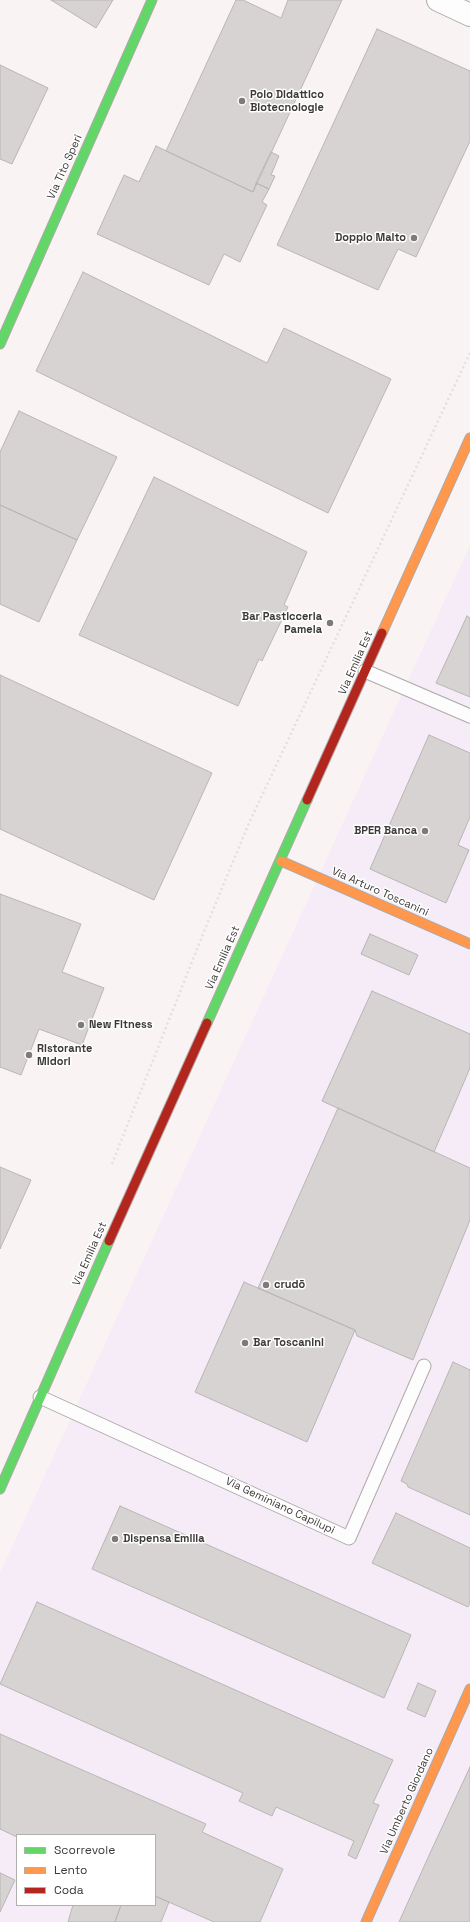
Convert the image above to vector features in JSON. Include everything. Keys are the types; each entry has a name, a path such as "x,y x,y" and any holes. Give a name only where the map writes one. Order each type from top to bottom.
{"main road":[{"name":"Via Tito Speri","path":"0,344 152,0"},
{"name":"Via Emilia Est","path":"0,1489 470,438"},
{"name":"Via Arturo Toscanini","path":"281,861 470,944"},
{"name":"Via Umberto Giordano","path":"366,1922 470,1689"}],"street":[{"path":"438,0 470,15"}],"lane":[{"path":"365,671 470,716"},
{"name":"Via Geminiano Capilupi","path":"40,1397 349,1538 424,1366"}],"path":[{"path":"112,1166 201,939 249,823 470,353"}],"shaded area":[{"path":"470,545 470,1922 0,1922 0,1573"}],"building":[{"path":"51,0 113,0 96,28"},
{"name":"Polo Didattico Biotecnologie","path":"236,0 243,0 281,18 288,0 342,0 253,192 166,151"},
{"path":"377,29 470,71 470,141 416,257 398,249 378,290 277,245"},
{"path":"0,65 48,88 12,164 0,159"},
{"path":"156,146 253,192 256,183 269,189 262,202 267,205 240,262 224,254 209,285 97,234 124,175 139,182"},
{"path":"271,152 279,156 271,175 275,176 269,189 256,183"},
{"path":"83,272 267,363 284,328 391,379 328,513 36,371"},
{"path":"19,411 117,457 77,540 0,505 0,452"},
{"path":"154,477 307,552 284,605 288,607 262,661 259,659 238,706 79,635"},
{"path":"0,505 77,540 39,622 0,604"},
{"path":"467,616 470,618 470,697 436,683"},
{"path":"0,675 212,773 154,900 0,829"},
{"name":"BPER Banca","path":"429,735 470,753 470,817 458,845 469,850 446,903 370,869"},
{"path":"0,894 81,924 62,972 104,988 82,1045 39,1029 21,1075 0,1067"},
{"path":"370,934 418,955 409,975 361,954"},
{"path":"372,991 470,1034 470,1068 434,1152 322,1101"},
{"path":"338,1108 470,1168 470,1220 413,1360 357,1336 355,1330 258,1288"},
{"path":"0,1167 31,1180 0,1249"},
{"path":"244,1282 355,1330 307,1442 195,1392"},
{"path":"453,1362 470,1370 470,1515 408,1487 407,1484 401,1481"},
{"path":"120,1506 411,1635 384,1698 92,1569"},
{"path":"396,1513 470,1548 470,1603 468,1607 372,1563"},
{"path":"37,1602 393,1760 373,1803 379,1805 356,1859 348,1855 354,1841 276,1807 272,1816 239,1801 243,1793 0,1684"},
{"path":"418,1683 436,1691 425,1717 407,1709"},
{"path":"0,1734 206,1824 202,1832 283,1869 260,1922 214,1922 156,1896 156,1834 16,1834 16,1837 0,1829"},
{"path":"470,1767 470,1922 399,1922 431,1851"},
{"path":"0,1873 15,1880 0,1912"},
{"path":"156,1896 169,1902 161,1922 115,1922 121,1906 156,1906"},
{"path":"73,1906 121,1906 115,1922 68,1922"}],"traffic: fast":[{"path":"0,344 152,0"},
{"path":"207,1023 307,800"},
{"path":"0,1489 109,1241"}],"traffic: slow":[{"path":"382,633 470,438"},
{"path":"281,861 470,944"},
{"path":"366,1922 470,1689"}],"traffic: jam":[{"path":"307,800 382,633"},
{"path":"109,1241 207,1023"}],"place":[{"name":"Polo Didattico Biotecnologie","path":"242,101"},
{"name":"Doppio Malto","path":"414,238"},
{"name":"Bar Pasticceria Pamela","path":"330,623"},
{"name":"BPER Banca","path":"425,831"},
{"name":"New Fitness","path":"81,1025"},
{"name":"Ristorante Midori","path":"29,1055"},
{"name":"crudō","path":"266,1285"},
{"name":"Bar Toscanini","path":"245,1343"},
{"name":"Dispensa Emilia","path":"115,1539"}]}
